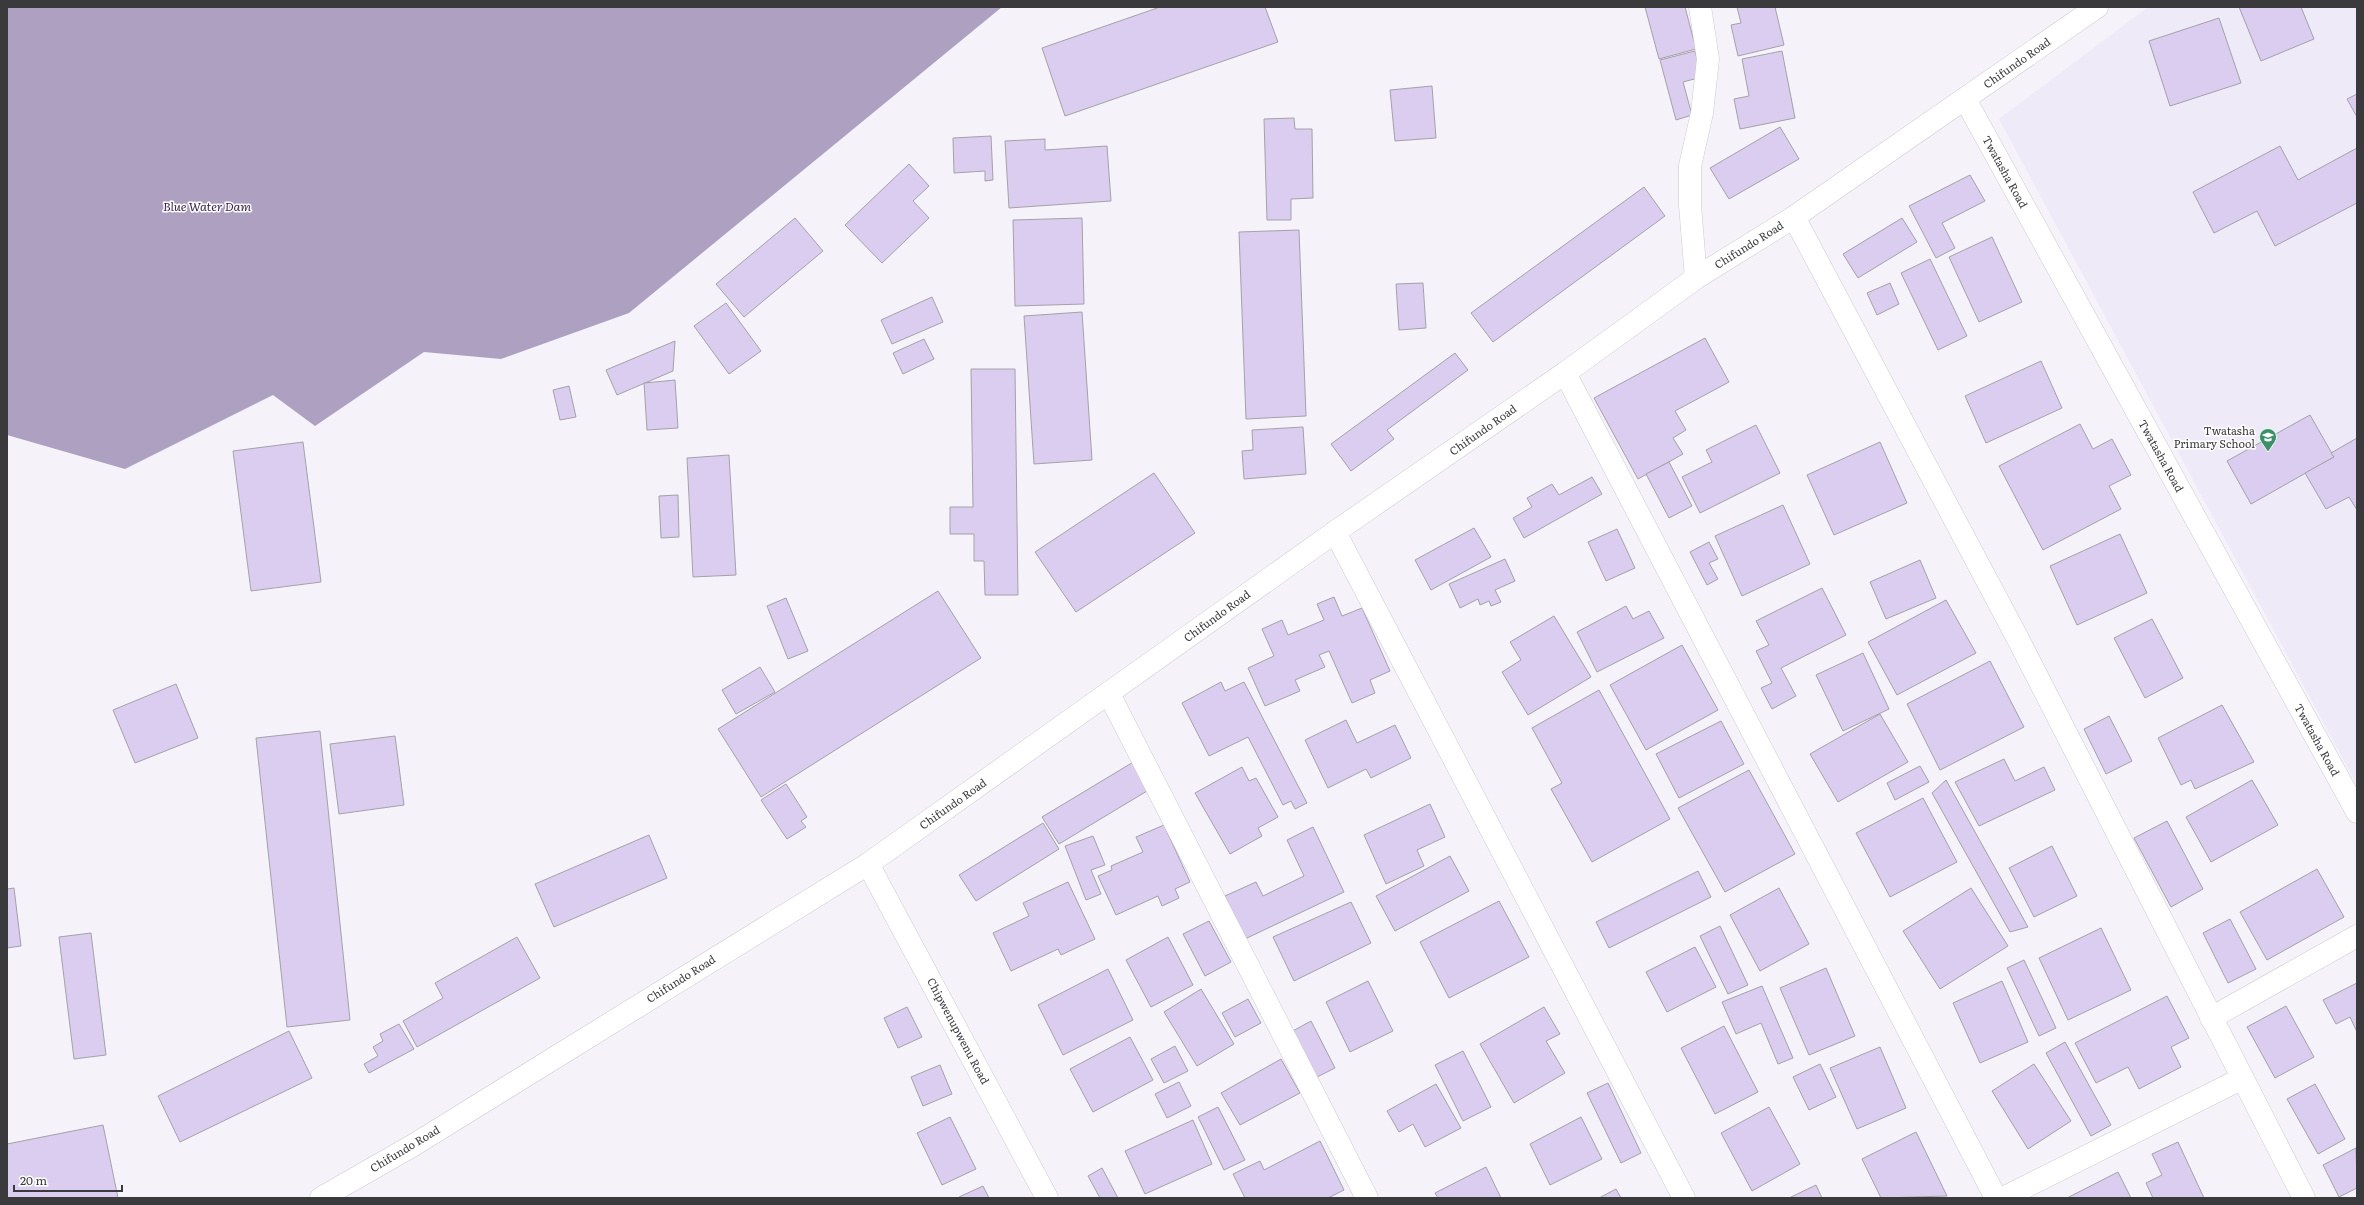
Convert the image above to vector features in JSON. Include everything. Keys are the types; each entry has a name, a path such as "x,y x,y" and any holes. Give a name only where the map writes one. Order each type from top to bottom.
{"street":[{"path":"1696,278 1690,205 1690,166 1702,113 1708,59 1700,7"},
{"name":"Chifundo Road","path":"321,1198 412,1146 868,864 1335,532 1565,373 1696,278 1794,216 2097,7"},
{"name":"Twatasha Road","path":"1965,99 2357,812"},
{"path":"1794,216 2018,639 2304,1198"},
{"path":"1565,373 1996,1198"},
{"path":"1335,532 1684,1198"},
{"path":"1109,694 1367,1198"},
{"name":"Chipwenupwenu Road","path":"868,864 1047,1198"},
{"path":"2211,1018 2357,936"},
{"path":"2004,1198 2242,1079"}],"shaded area":[{"name":"Twatasha Primary School","path":"2148,7 2357,7 2357,785 1999,119"}],"water":[{"name":"Blue Water Dam","path":"7,7 1002,7 629,313 501,359 424,352 315,426 273,395 125,469 7,435"}],"building":[{"path":"1160,7 1265,7 1278,42 1065,116 1042,48"},
{"path":"1645,7 1685,7 1696,49 1659,59"},
{"path":"1737,7 1775,7 1784,45 1738,56 1731,25 1741,23"},
{"path":"2239,7 2301,7 2314,39 2261,61"},
{"path":"2219,18 2241,83 2170,106 2149,41"},
{"path":"1695,51 1702,77 1683,82 1692,115 1676,120 1660,60"},
{"path":"1782,51 1795,118 1740,129 1734,99 1749,96 1742,59"},
{"path":"1432,86 1436,138 1395,141 1390,90"},
{"path":"2357,94 2357,117 2347,99"},
{"path":"1294,118 1295,129 1312,129 1313,198 1291,199 1291,220 1267,220 1264,119"},
{"path":"1780,127 1799,159 1729,199 1710,168"},
{"path":"991,136 993,180 985,181 985,171 954,173 953,138"},
{"path":"1045,139 1045,150 1107,146 1111,201 1009,208 1005,141"},
{"path":"2280,146 2298,180 2357,148 2357,203 2275,246 2257,211 2214,233 2193,192"},
{"path":"909,164 929,186 913,201 929,218 882,263 845,225"},
{"path":"1970,175 1985,201 1942,223 1955,248 1936,258 1909,206"},
{"path":"1644,187 1665,216 1493,342 1471,313"},
{"path":"795,218 823,251 744,317 716,284"},
{"path":"1082,218 1084,304 1015,306 1013,220"},
{"path":"1902,218 1917,242 1858,278 1843,254"},
{"path":"1299,230 1306,416 1246,419 1239,232"},
{"path":"1992,237 2022,302 1979,322 1949,257"},
{"path":"1930,259 1967,336 1938,350 1901,273"},
{"path":"1423,283 1426,328 1399,330 1396,284"},
{"path":"1890,283 1899,304 1877,315 1867,293"},
{"path":"932,297 943,322 892,344 881,320"},
{"path":"726,303 761,351 729,374 694,326"},
{"path":"1082,312 1092,460 1034,464 1024,316"},
{"path":"1705,338 1729,382 1675,411 1686,430 1673,438 1683,454 1638,479 1594,398"},
{"path":"924,339 934,359 903,374 893,353"},
{"path":"675,341 673,371 617,395 606,370"},
{"path":"1455,353 1468,370 1387,430 1394,439 1351,471 1331,444"},
{"path":"2041,361 2062,408 1986,443 1965,396"},
{"path":"971,369 1015,369 1018,595 985,595 984,561 974,561 974,534 950,534 950,507 973,507"},
{"path":"675,380 678,428 647,430 644,383"},
{"path":"569,386 576,417 560,420 553,390"},
{"path":"2310,415 2334,457 2251,504 2227,461"},
{"path":"2080,424 2093,449 2112,439 2131,475 2109,486 2121,509 2043,550 1999,466"},
{"path":"1756,425 1780,473 1700,513 1682,477 1712,462 1706,450"},
{"path":"1303,427 1306,474 1244,479 1242,451 1253,450 1252,430"},
{"path":"2357,438 2357,510 2349,497 2326,509 2305,473 2334,457 2331,453"},
{"path":"303,442 321,582 251,591 233,451"},
{"path":"1880,442 1907,503 1834,535 1807,475"},
{"path":"729,455 736,575 693,577 687,458"},
{"path":"1669,462 1692,506 1669,518 1646,474"},
{"path":"1154,473 1195,533 1076,612 1035,552"},
{"path":"1592,477 1602,494 1524,538 1513,518 1532,507 1527,498 1552,484 1559,495"},
{"path":"678,495 679,537 661,538 659,496"},
{"path":"1783,505 1810,564 1742,596 1715,536"},
{"path":"1474,528 1491,557 1431,590 1415,560"},
{"path":"1617,529 1635,568 1606,581 1588,542"},
{"path":"2120,534 2147,593 2077,625 2050,566"},
{"path":"1709,542 1718,559 1709,563 1718,579 1707,585 1690,552"},
{"path":"1505,559 1515,581 1495,590 1501,602 1491,606 1489,601 1480,605 1478,599 1460,608 1449,584"},
{"path":"1920,560 1936,598 1886,619 1870,582"},
{"path":"1822,588 1846,635 1781,668 1796,696 1772,709 1761,688 1772,683 1756,651 1769,645 1756,621"},
{"path":"938,591 981,658 761,797 718,729"},
{"path":"1334,597 1342,616 1362,608 1390,671 1370,680 1375,693 1352,703 1329,651 1319,655 1325,667 1295,680 1300,691 1265,706 1248,668 1274,656 1262,629 1282,620 1288,635 1324,620 1317,604"},
{"path":"786,598 808,651 788,659 767,606"},
{"path":"1946,600 1976,653 1897,695 1868,642"},
{"path":"1626,606 1633,619 1649,611 1664,638 1597,672 1577,632"},
{"path":"1554,616 1591,677 1528,715 1502,672 1521,660 1510,642"},
{"path":"2152,619 2183,678 2145,698 2114,638"},
{"path":"1682,645 1718,710 1646,750 1610,685"},
{"path":"1863,653 1889,709 1843,731 1816,675"},
{"path":"1990,661 2024,727 1940,770 1907,704"},
{"path":"760,667 775,692 736,714 722,690"},
{"path":"1221,682 1225,691 1244,682 1307,803 1295,809 1291,801 1283,805 1248,737 1209,756 1182,703"},
{"path":"176,684 198,738 135,763 113,710"},
{"path":"1599,690 1670,819 1592,862 1551,789 1562,783 1532,728"},
{"path":"2222,705 2254,762 2195,789 2191,780 2181,785 2158,738"},
{"path":"1880,714 1908,762 1838,802 1810,754"},
{"path":"2109,716 2132,761 2106,774 2084,729"},
{"path":"1346,720 1357,743 1395,725 1411,758 1371,778 1366,769 1328,788 1305,740"},
{"path":"1721,721 1744,764 1679,798 1656,754"},
{"path":"320,731 350,1020 287,1027 256,738"},
{"path":"395,736 404,805 339,814 330,744"},
{"path":"2004,759 2015,781 2044,767 2055,790 1979,826 1955,782"},
{"path":"1135,761 1152,788 1059,844 1042,817"},
{"path":"1920,766 1929,782 1895,800 1887,783"},
{"path":"1242,767 1249,781 1256,778 1278,817 1258,828 1262,836 1230,854 1195,793"},
{"path":"1749,770 1795,854 1725,892 1678,808"},
{"path":"1946,780 2028,927 2010,932 1932,793"},
{"path":"2252,780 2278,825 2211,862 2186,817"},
{"path":"786,784 807,817 801,821 806,827 787,839 761,800"},
{"path":"1923,798 1957,862 1890,897 1856,833"},
{"path":"1430,804 1445,837 1417,850 1424,866 1386,884 1364,835"},
{"path":"2167,821 2203,889 2171,907 2134,838"},
{"path":"1043,823 1059,849 976,901 959,875"},
{"path":"1164,825 1190,882 1175,889 1179,898 1162,906 1158,896 1116,915 1098,876 1112,870 1111,866 1143,852 1136,837"},
{"path":"1313,827 1344,892 1245,939 1225,896 1256,882 1263,896 1304,876 1287,840"},
{"path":"649,835 667,878 554,927 535,884"},
{"path":"1093,836 1105,865 1091,870 1101,894 1086,900 1065,846"},
{"path":"2052,846 2077,896 2034,917 2009,868"},
{"path":"1450,856 1469,891 1395,931 1376,896"},
{"path":"2317,869 2344,917 2267,960 2240,912"},
{"path":"1698,871 1711,897 1609,948 1596,922"},
{"path":"1068,882 1095,939 1061,955 1058,949 1011,971 993,933 1029,916 1023,903"},
{"path":"14,888 21,946 7,948 7,889"},
{"path":"1779,888 1809,944 1760,971 1730,915"},
{"path":"1971,888 2008,946 1940,989 1903,931"},
{"path":"1499,901 1529,957 1449,998 1420,942"},
{"path":"1351,902 1371,943 1294,981 1273,937"},
{"path":"2230,919 2256,969 2228,983 2203,933"},
{"path":"1209,921 1231,962 1205,976 1183,934"},
{"path":"1720,926 1748,985 1728,994 1700,936"},
{"path":"2101,928 2131,990 2068,1020 2039,958"},
{"path":"91,933 106,1055 74,1059 59,937"},
{"path":"517,937 540,978 417,1047 403,1021 443,998 435,983"},
{"path":"1168,937 1193,985 1151,1007 1126,960"},
{"path":"1695,947 1716,987 1667,1012 1646,972"},
{"path":"2024,960 2056,1028 2039,1036 2007,968"},
{"path":"1826,968 1855,1036 1809,1055 1780,988"},
{"path":"1108,969 1133,1020 1063,1055 1038,1005"},
{"path":"1368,981 1393,1031 1350,1052 1326,1002"},
{"path":"2002,981 2028,1042 1980,1063 1953,1003"},
{"path":"2357,983 2357,1032 2350,1017 2336,1024 2323,1000"},
{"path":"1762,986 1793,1058 1778,1064 1761,1023 1736,1034 1722,1002"},
{"path":"1201,989 1234,1044 1197,1066 1164,1012"},
{"path":"2167,996 2189,1038 2171,1047 2181,1067 2139,1089 2128,1067 2096,1083 2075,1043"},
{"path":"1248,999 1261,1023 1235,1037 1222,1013"},
{"path":"2286,1006 2314,1057 2275,1078 2247,1027"},
{"path":"907,1007 922,1037 898,1048 884,1018"},
{"path":"1544,1007 1560,1034 1546,1041 1565,1073 1514,1103 1480,1044"},
{"path":"1311,1021 1335,1068 1315,1078 1291,1032"},
{"path":"399,1024 414,1049 369,1073 364,1064 378,1056 373,1047 383,1041 380,1034"},
{"path":"1724,1026 1758,1092 1715,1114 1681,1048"},
{"path":"289,1031 312,1078 180,1142 158,1096"},
{"path":"1130,1037 1153,1080 1093,1112 1070,1069"},
{"path":"2065,1042 2111,1125 2091,1136 2046,1053"},
{"path":"1175,1046 1188,1071 1164,1083 1151,1059"},
{"path":"1880,1047 1906,1108 1857,1129 1830,1068"},
{"path":"1463,1051 1491,1107 1463,1121 1435,1065"},
{"path":"1281,1059 1300,1093 1240,1125 1221,1093"},
{"path":"1820,1064 1836,1097 1809,1110 1793,1077"},
{"path":"2034,1064 2071,1121 2028,1149 1992,1091"},
{"path":"940,1065 952,1094 923,1106 911,1077"},
{"path":"1179,1082 1191,1106 1167,1118 1155,1094"},
{"path":"1608,1083 1641,1153 1621,1163 1587,1093"},
{"path":"1436,1084 1461,1128 1425,1147 1413,1124 1399,1132 1387,1111"},
{"path":"2315,1084 2345,1139 2318,1154 2287,1099"},
{"path":"1218,1107 1245,1160 1224,1170 1198,1117"},
{"path":"1769,1107 1800,1164 1752,1191 1721,1133"},
{"path":"950,1117 976,1169 942,1185 917,1133"},
{"path":"1581,1117 1602,1159 1550,1185 1530,1144"},
{"path":"1193,1120 1212,1164 1145,1194 1125,1151"},
{"path":"103,1125 118,1198 7,1198 7,1144"},
{"path":"1916,1132 1947,1196 1881,1198 1862,1159"},
{"path":"1320,1141 1344,1190 1328,1198 1245,1198 1233,1174 1260,1161 1264,1170"},
{"path":"2178,1142 2204,1198 2153,1198 2146,1183 2162,1175 2152,1154"},
{"path":"2356,1148 2357,1188 2339,1197 2323,1165"},
{"path":"1486,1167 1501,1198 1438,1198 1435,1193"},
{"path":"1102,1168 1118,1198 1100,1198 1088,1176"},
{"path":"2118,1172 2131,1198 2067,1198"},
{"path":"1816,1185 1822,1198 1789,1198"},
{"path":"983,1186 989,1198 959,1197"},
{"path":"1616,1189 1621,1198 1599,1198"}],"place":[{"name":"Twatasha Primary School","path":"2268,452"}]}
